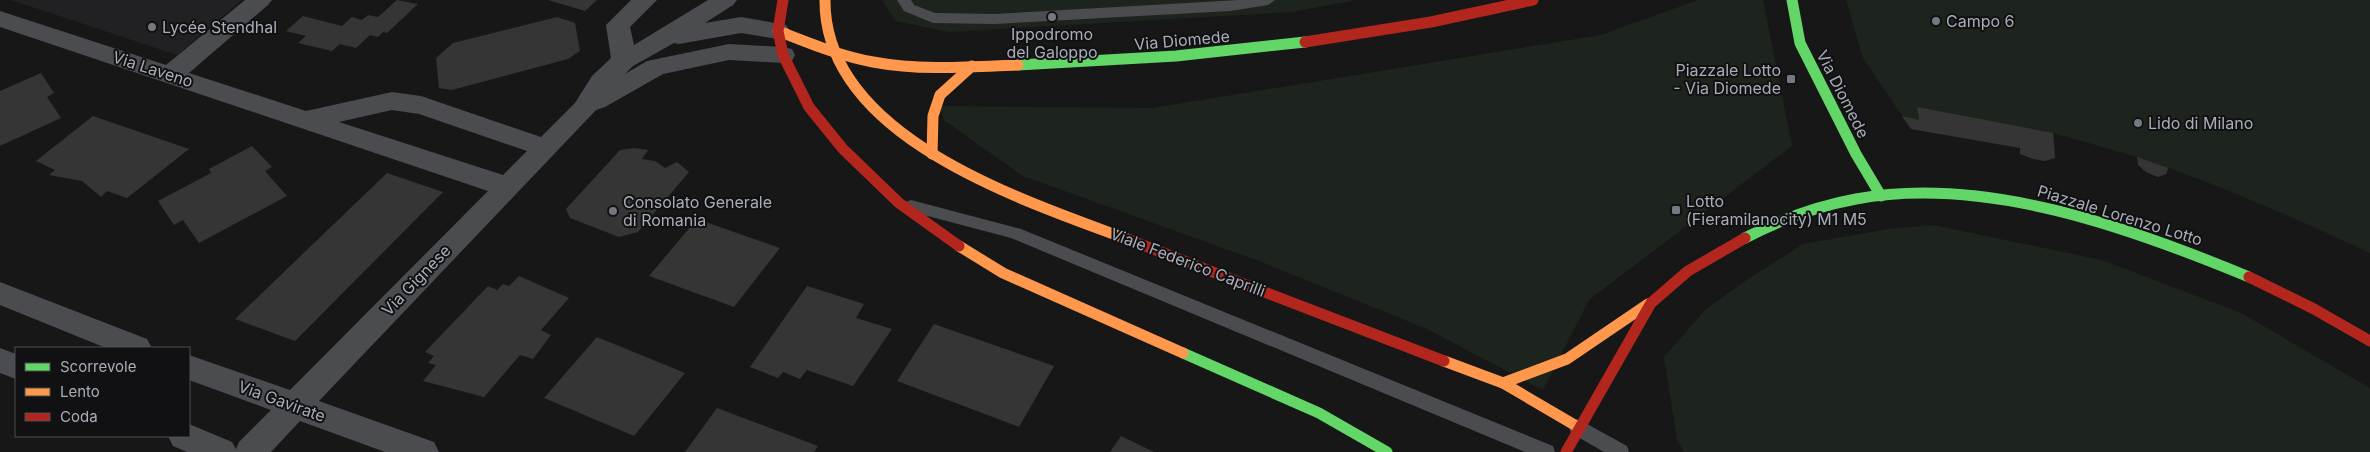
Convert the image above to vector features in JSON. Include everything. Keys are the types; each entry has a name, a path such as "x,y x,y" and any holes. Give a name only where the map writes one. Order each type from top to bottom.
{"street":[{"path":"170,75 260,0"},
{"path":"624,60 618,25 646,0"},
{"name":"Via Gignese","path":"250,452 584,109 601,82 624,60 651,46 725,0"},
{"path":"783,0 778,31 793,54 809,107 842,150 899,203 960,246 1003,273 1318,413 1387,452"},
{"name":"Viale Federico Caprilli","path":"825,0 825,29 832,51 846,75 866,100 896,127 932,154 970,176 1024,199 1503,383 1578,427"},
{"name":"Via Diomede","path":"832,51 872,62 905,66 972,66 1117,61 1243,51 1454,18 1533,0"},
{"name":"Via Diomede","path":"1792,0 1800,43 1856,154 1881,196"},
{"name":"Via Laveno","path":"0,19 507,187"},
{"name":"Via Gignese","path":"651,46 682,35 741,25 778,31"},
{"path":"778,31 832,51"},
{"path":"793,54 832,51"},
{"name":"Via Gignese","path":"584,109 656,67 729,52 793,54"},
{"path":"932,154 933,116 940,95 972,66"},
{"path":"306,120 392,101 421,105 546,148"},
{"name":"Piazzale Lorenzo Lotto","path":"1566,452 1578,427 1652,301 1677,280 1705,261 1760,229 1818,208 1881,196 1948,193 1987,197 2026,204 2107,225 2253,278 2300,300 2370,341"},
{"path":"0,293 135,347"},
{"path":"1503,383 1567,359 1652,301"},
{"path":"0,360 15,367"},
{"name":"Via Gavirate","path":"190,367 293,406 370,444 423,452"},
{"path":"186,437 221,452"}],"lane":[{"path":"904,0 910,8 933,18 986,18 1230,6 1268,0"},
{"path":"899,203 1014,233 1527,442 1546,452"},
{"path":"1578,427 1620,452"}],"shaded area":[{"name":"Lycée Stendhal","path":"11,0 242,0 177,55"},
{"name":"Ippodromo del Galoppo","path":"882,0 1356,0 1292,12 949,32 895,21"},
{"path":"1698,0 1763,0 1792,146 1589,300 1543,390 1427,329 1259,261 1023,176 944,120 939,106 1153,108 1601,35"},
{"name":"Lido di Milano","path":"1846,0 2370,0 2370,253 2271,208 2169,168 2166,174 2158,177 2144,170 2137,157 2054,133 2055,158 2045,161 2020,154 2020,148 1911,129 1863,58"},
{"path":"1933,225 2102,260 2241,313 2370,388 2370,452 1684,452 1677,440 1664,357 1706,309 1748,279 1803,244 1889,229"}],"building":[{"path":"397,0 418,4 387,33 383,32 378,37 370,35 356,48 340,44 332,51 298,43 306,36 286,31 303,16 342,26 352,17 362,20 368,15 378,17"},
{"path":"548,0 597,0 585,11"},
{"path":"557,17 575,23 580,51 568,59 452,90 439,88 436,58 453,43"},
{"path":"41,73 54,93 47,97 61,118 0,146 0,91"},
{"path":"1917,107 2053,133 2055,158 2045,161 2033,159 2020,154 2020,148 1911,129 1902,116 1919,120"},
{"path":"93,116 189,149 127,198 107,191 101,197 82,181 49,175 55,170 36,161"},
{"path":"252,146 272,167 265,171 287,196 199,243 183,220 174,225 158,201 211,173 209,169"},
{"path":"634,148 648,150 642,159 655,161 665,168 677,162 689,172 638,232 619,237 570,218 566,209 620,150"},
{"path":"2137,157 2168,168 2166,174 2158,177 2146,172 2138,165"},
{"path":"387,173 443,192 295,341 235,319"},
{"path":"697,219 780,248 734,307 649,276"},
{"path":"519,276 569,298 541,330 551,335 533,359 520,355 484,397 423,381 436,365 428,363 434,356 425,352 488,286 497,290 503,284 509,286"},
{"path":"807,286 864,304 856,318 892,329 853,386 807,370 800,379 783,372 778,378 750,367"},
{"path":"934,324 1054,366 1019,427 897,381"},
{"path":"597,337 685,373 634,436 544,398"},
{"path":"717,408 818,446 814,452 685,452"},
{"path":"1121,436 1154,452 1110,452"}],"traffic: fast":[{"path":"1792,0 1800,43 1856,154 1881,196"},
{"path":"1018,65 1176,56 1305,42"},
{"path":"1745,238 1776,223 1808,211 1857,198 1922,194 1970,196 2066,213 2113,226 2159,241 2249,277"},
{"path":"1183,353 1319,413 1387,452"}],"traffic: slow":[{"path":"825,0 826,27 845,72 873,108 909,138 950,164 995,187 1127,239"},
{"path":"778,31 825,49 891,65 945,68 1018,65"},
{"path":"932,154 933,116 940,95 972,66"},
{"path":"959,246 1003,273 1183,353"},
{"path":"1503,383 1567,359 1648,304"},
{"path":"1444,361 1503,383 1578,427"}],"traffic: jam":[{"path":"783,0 778,31 783,55 809,107 843,149 899,203 959,246"},
{"path":"1305,42 1431,22 1533,0"},
{"path":"1566,452 1651,303 1662,291 1688,271 1716,253 1745,238"},
{"path":"1127,239 1444,361"},
{"path":"2249,277 2314,309 2370,341"}],"place":[{"name":"Ippodromo del Galoppo","path":"1052,17"},
{"name":"Campo 6","path":"1936,21"},
{"name":"Lycée Stendhal","path":"152,27"},
{"name":"Piazzale Lotto - Via Diomede","path":"1791,79"},
{"name":"Lido di Milano","path":"2138,123"},
{"name":"Lotto (Fieramilanocity) M1 M5","path":"1676,210"},
{"name":"Consolato Generale di Romania","path":"613,211"}]}
